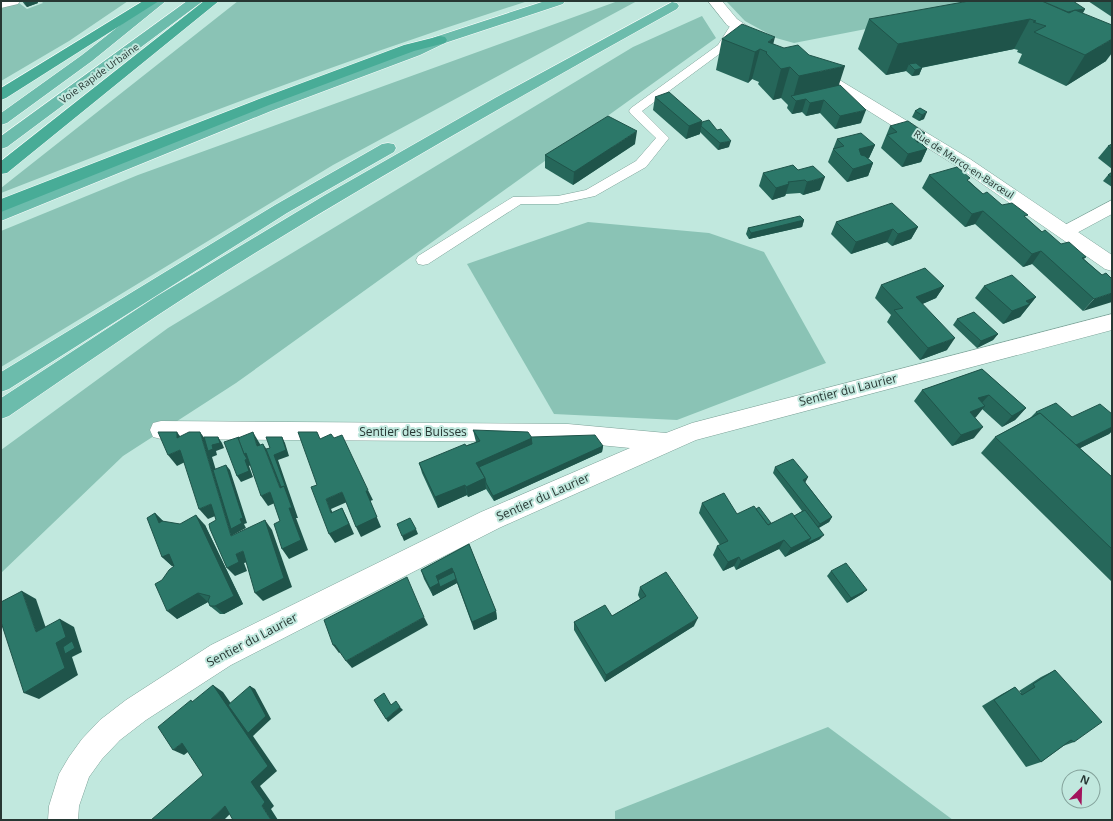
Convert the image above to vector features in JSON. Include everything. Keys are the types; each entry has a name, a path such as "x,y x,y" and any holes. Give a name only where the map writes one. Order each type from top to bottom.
{"highway":[{"path":"1,95 152,1"},
{"name":"Voie Rapide Urbaine","path":"1,120 87,58 159,1"},
{"name":"Voie Rapide Urbaine","path":"1,144 196,1"},
{"path":"1,168 212,1"},
{"path":"1,206 264,102 409,48 440,40 558,1"},
{"path":"1,383 209,253 359,164 518,78 603,35 677,4"},
{"path":"1,410 122,329 307,213 478,113 677,4"},
{"path":"1,215 266,108 415,52 440,40"}],"street":[{"path":"1,4 13,1"},
{"path":"715,1 725,16 736,25 774,48"},
{"name":"Rue de Marcq-en-Barœul","path":"807,67 909,128 1067,231 1112,264"},
{"path":"1067,231 1112,206"},
{"name":"Sentier du Laurier","path":"64,820 64,806 70,785 79,766 92,749 110,730 136,710 182,679 251,639 436,546 529,502 665,442 692,432 1112,322"},
{"name":"Sentier des Buisses","path":"161,430 568,433 665,442"}],"lane":[{"path":"423,260 518,200 558,200 590,193 641,164 663,138 635,111 722,47 736,25"}],"green space":[{"path":"41,1 128,1 69,41 1,81 1,8 19,3 27,9 43,3"},
{"path":"238,1 528,1 328,69 197,117 1,193 1,188"},
{"path":"618,1 637,1 333,165 1,367 1,231 138,175"},
{"path":"726,1 959,1 974,8 794,43 776,38 745,21"},
{"path":"702,16 716,38 236,383 123,456 1,573 1,450 168,328 633,47"},
{"path":"588,222 709,233 764,252 826,363 677,420 554,414 467,264"},
{"path":"828,727 953,820 615,820 615,811"}],"building":[{"path":"969,1 1042,1 1069,13 1075,10 1112,25 1112,39 1085,55 1034,32 1046,26 1033,22 1036,21 1030,19 898,44 869,19"},
{"path":"1042,1 1073,1 1085,9 1068,12"},
{"path":"742,24 775,37 768,42 784,48 798,45 809,55 845,66 799,76 790,67 781,69 766,53 767,52 760,49 755,52 722,39"},
{"path":"916,63 922,68 915,70 909,64"},
{"path":"840,85 866,110 840,116 824,100 810,103 806,99 796,101 791,96"},
{"path":"669,92 702,121 689,126 655,97"},
{"path":"920,108 927,112 922,115 915,111"},
{"path":"608,116 637,131 574,172 545,155"},
{"path":"709,120 717,130 721,129 731,141 720,143 701,126 702,122"},
{"path":"908,121 925,133 913,136 917,142 921,143 927,149 908,154 887,135 897,132 890,126"},
{"path":"861,133 875,145 859,149 861,155 865,156 873,163 853,169 833,149 844,146 837,139"},
{"path":"793,165 798,170 813,166 825,177 807,182 805,180 788,182 789,184 776,188 763,173"},
{"path":"957,167 970,178 967,180 983,194 987,192 1002,205 1012,203 1028,215 1024,216 1042,232 1045,230 1061,244 1069,242 1086,257 1082,258 1102,275 1106,273 1112,279 1112,293 1094,299 1041,251 1032,254 983,211 972,214 929,175"},
{"path":"892,203 918,227 898,234 893,229 856,242 836,222"},
{"path":"800,216 804,220 751,233 748,228"},
{"path":"925,268 944,286 916,297 955,338 928,348 894,310 903,308 881,285"},
{"path":"1012,275 1036,297 1026,301 1030,304 1012,311 984,286"},
{"path":"974,312 998,334 981,341 957,319"},
{"path":"982,369 1026,408 1012,416 989,395 978,398 985,406 970,412 983,427 961,435 922,390"},
{"path":"1056,403 1072,417 1100,404 1112,414 1112,427 1076,445 1040,413 1038,414 1036,412"},
{"path":"1040,413 1112,477 1112,549 995,437"},
{"path":"473,430 528,432 532,438 476,463 485,478 466,487 465,485 435,497 419,463 465,444 466,446 480,441"},
{"path":"158,432 177,432 177,438 189,432 200,432 231,536 265,520 284,578 255,593 243,551 236,554 239,562 227,568 210,529 209,524 216,520 211,504 199,509 180,450 168,455"},
{"path":"253,432 257,446 263,444 280,488 284,486 292,508 289,508 301,540 282,549 274,524 280,521 270,492 261,496 246,453 244,454 238,438"},
{"path":"298,432 317,432 320,439 331,434 334,438 342,435 368,490 366,491 377,517 356,527 342,492 326,499 331,513 342,508 349,524 329,534 311,487 317,485"},
{"path":"595,435 603,446 493,496 479,467 532,444 531,437"},
{"path":"204,437 218,437 220,443 212,445 213,449 208,451"},
{"path":"239,437 240,438 238,438 247,459 245,460 249,471 237,476 224,442"},
{"path":"266,437 282,437 286,450 274,455 287,491 284,486 281,487 266,449 270,448"},
{"path":"793,459 808,477 803,480 832,517 820,524 775,467"},
{"path":"226,465 243,518 240,519 242,523 231,529 213,470"},
{"path":"724,493 737,514 754,506 768,525 792,513 811,538 791,548 784,540 741,561 739,557 728,562 717,546 728,541 702,503"},
{"path":"759,507 771,523 768,525 756,509"},
{"path":"805,510 824,535 807,543 811,538 794,516"},
{"path":"155,513 159,523 162,521 180,524 196,515 234,596 215,606 210,606 208,601 210,596 198,593 167,611 155,584 162,580 174,566 169,554 162,557 147,518"},
{"path":"410,518 416,529 402,536 397,524"},
{"path":"469,544 496,611 472,622 452,568 436,576 439,583 430,588 421,570"},
{"path":"846,563 867,590 851,598 831,571"},
{"path":"454,572 456,579 440,587 438,580"},
{"path":"666,572 698,618 606,675 574,622 605,605 612,616 646,596 640,587"},
{"path":"407,577 424,617 346,661 335,645 333,645 324,620"},
{"path":"22,591 36,632 60,619 66,637 56,643 65,668 24,693 1,622 1,602"},
{"path":"72,641 75,648 65,654 63,647"},
{"path":"1055,670 1102,722 1074,742 1071,740 1041,762 994,700 1015,687 1022,695 1035,687 1033,684"},
{"path":"213,685 268,766 251,782 265,802 262,806 271,820 233,820 225,806 210,820 151,820 203,775 182,743 173,750 158,727 191,700 192,702"},
{"path":"250,686 266,716 248,733 228,705"},
{"path":"384,693 391,705 396,701 400,707 386,719 374,700"}]}
